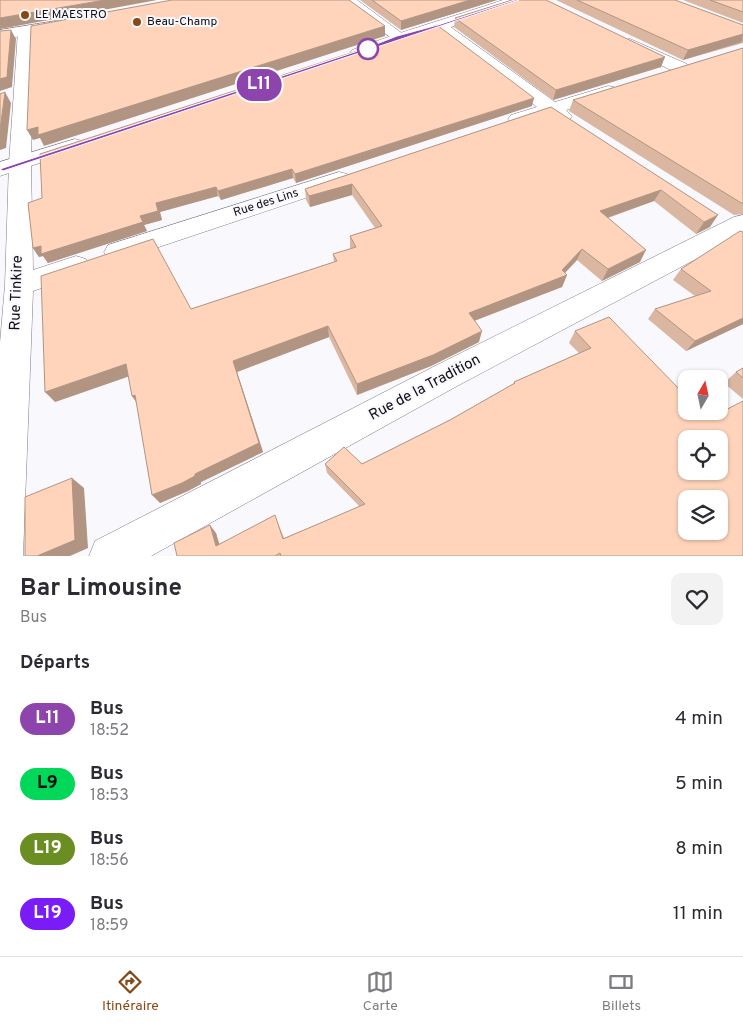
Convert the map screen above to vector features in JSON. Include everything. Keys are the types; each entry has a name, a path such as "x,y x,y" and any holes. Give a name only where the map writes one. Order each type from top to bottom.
{"street":[{"path":"348,0 399,37"},
{"path":"345,57 399,37 440,26 517,0"},
{"path":"13,33 84,20"},
{"path":"440,26 550,109 575,125"},
{"name":"Rue Tinkire","path":"2,556 19,285 10,166 15,95 13,33"},
{"path":"614,36 689,66 653,77"},
{"path":"503,124 625,86"},
{"path":"10,166 94,139"},
{"name":"Rue des Lins","path":"19,285 360,172"},
{"name":"Rue de la Tradition","path":"110,556 733,226"}],"building":[{"path":"0,0 105,0 0,18"},
{"path":"172,0 349,0 385,26 38,135 38,127 27,130 31,26"},
{"path":"372,0 470,0 401,21"},
{"path":"512,0 546,0 665,57 556,90 455,18"},
{"path":"577,0 675,0 743,25 743,34 688,50"},
{"path":"710,0 743,0 743,12"},
{"path":"437,25 534,98 295,174 292,169 218,191 216,187 156,203 158,211 140,216 143,222 41,254 41,246 33,248 28,203 42,198 40,154"},
{"path":"11,30 7,77 0,79 0,31"},
{"path":"743,48 743,204 573,100"},
{"path":"5,92 0,130 0,94"},
{"path":"551,107 718,215 704,222 661,190 600,211 646,250 608,269 582,249 562,270 567,275 469,313 482,331 433,355 357,384 328,326 233,361 259,443 195,474 195,476 182,483 152,495 135,395 132,396 126,364 45,392 41,276 153,239 191,309 337,261 333,254 356,247 350,236 382,226 352,184 309,196 305,189"},
{"path":"740,231 743,232 743,318 695,341 655,309 711,291 681,269"},
{"path":"609,317 678,388 678,420 728,420 728,409 743,401 743,556 281,556 280,553 275,556 177,556 174,543 210,525 216,546 275,515 283,539 365,504 325,464 344,447 362,464 450,420 514,382 591,348 575,331"},
{"path":"743,368 743,378 736,372"},
{"path":"72,478 75,540 37,556 25,556 25,497"}],"bus line":[{"name":"L11","path":"0,169 517,0"}],"place":[{"name":"LE MAESTRO","path":"25,15"},
{"name":"Beau-Champ","path":"137,22"}]}
